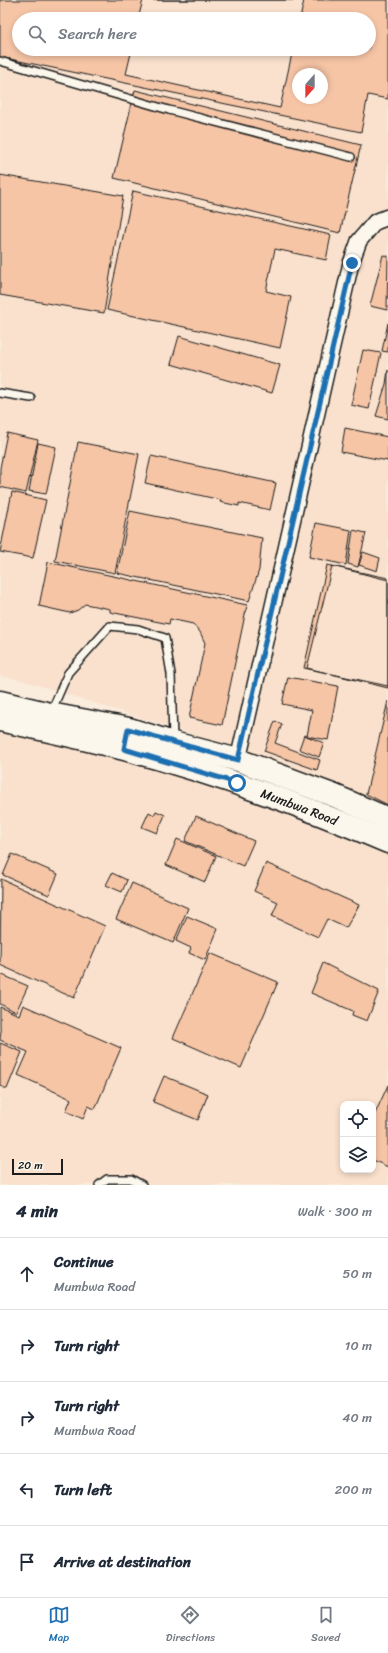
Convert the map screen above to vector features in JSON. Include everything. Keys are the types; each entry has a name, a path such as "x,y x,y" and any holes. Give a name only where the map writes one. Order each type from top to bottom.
{"main road":[{"name":"Mumbwa Road","path":"0,702 50,714 126,739 237,783 333,818 388,842"},
{"name":"Mumbwa Road","path":"0,720 126,739 173,742 238,760 335,796 388,820"}],"street":[{"path":"238,760 352,263 359,241 375,222 388,217"}],"lane":[{"path":"0,61 169,110 352,157"},
{"path":"0,392 31,398"},
{"path":"50,714 68,673 110,626 138,629 165,638 171,674 173,742"},
{"path":"100,1185 107,1179 131,1179 142,1185"}],"shaded area":[{"path":"0,0 388,0 388,812 259,756 25,681 0,676"},
{"path":"0,702 173,742 388,824 388,1185 0,1185"}],"building":[{"path":"0,0 388,0 388,99 368,95 361,132 0,57"},
{"path":"143,0 304,0 301,12 140,12"},
{"path":"130,56 291,56 280,108 126,74"},
{"path":"135,90 361,145 340,233 114,178"},
{"path":"0,175 123,196 104,313 0,295"},
{"path":"133,191 331,235 326,260 275,249 266,291 291,297 280,348 107,310"},
{"path":"383,255 388,256 387,310 370,306"},
{"path":"388,323 388,352 382,351"},
{"path":"179,336 280,365 272,393 171,364"},
{"path":"363,350 381,353 369,409 351,405"},
{"path":"388,370 388,419 376,416 386,384"},
{"path":"345,428 388,437 388,461 341,452"},
{"path":"7,433 38,440 26,493 0,487 0,468"},
{"path":"78,442 139,454 115,573 55,561"},
{"path":"38,443 56,447 46,494 29,491"},
{"path":"151,456 276,483 270,510 239,503 239,506 220,502 221,500 145,483"},
{"path":"12,492 46,500 33,558 0,552"},
{"path":"130,511 262,538 259,570 249,601 117,573"},
{"path":"316,523 351,530 346,565 309,557"},
{"path":"353,530 366,533 358,567 348,564"},
{"path":"363,552 380,558 377,571 359,565"},
{"path":"48,562 247,605 222,725 189,718 205,643 200,632 193,624 170,619 169,624 110,612 110,609 85,604 78,610 70,613 39,606"},
{"path":"327,565 388,578 388,686 304,668"},
{"path":"332,566 388,580 388,688 307,668"},
{"path":"288,677 338,686 328,740 307,736 312,710 282,704"},
{"path":"388,701 388,805 366,794"},
{"path":"275,721 282,724 275,743 320,760 317,770 264,751"},
{"path":"304,735 324,743 319,757 299,749"},
{"path":"156,811 165,815 157,833 142,827 149,812 154,815"},
{"path":"196,816 254,841 243,866 185,841"},
{"path":"177,839 216,856 205,882 166,865"},
{"path":"12,854 58,874 49,895 3,875"},
{"path":"266,863 359,905 346,928 327,919 318,937 272,916 278,902 254,891"},
{"path":"112,873 127,880 122,892 106,885"},
{"path":"1,879 105,926 74,998 0,965"},
{"path":"132,883 188,908 173,943 116,919"},
{"path":"187,916 218,929 205,960 189,953 191,948 176,941"},
{"path":"210,953 278,982 241,1068 173,1038"},
{"path":"323,963 379,991 367,1021 352,1015 353,1011 311,993"},
{"path":"0,974 28,986 16,1012 0,1004"},
{"path":"23,1005 121,1048 95,1109 88,1106 83,1119 66,1111 71,1099 18,1075 28,1052 0,1040 0,1007 19,1015"},
{"path":"0,1043 22,1052 7,1089 0,1086"},
{"path":"164,1076 208,1094 198,1120 153,1102"},
{"path":"388,1085 388,1167 376,1161 376,1111"}],"route":[{"path":"237,783 124,749 128,729 238,760 352,263"}]}
